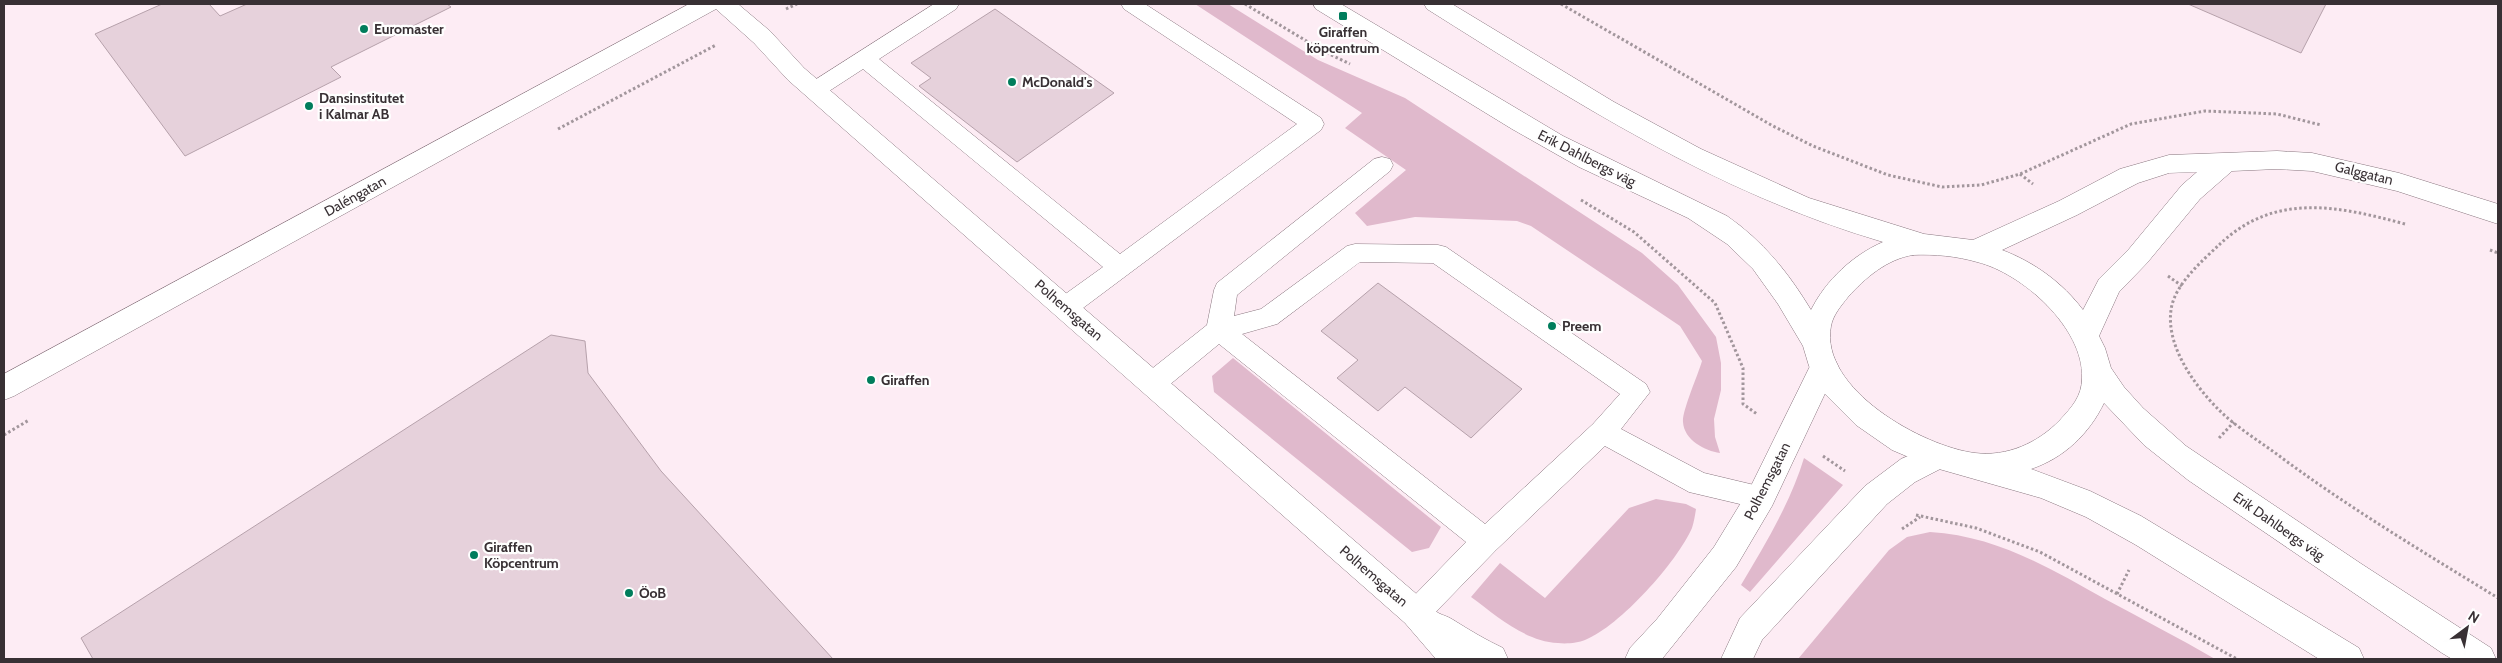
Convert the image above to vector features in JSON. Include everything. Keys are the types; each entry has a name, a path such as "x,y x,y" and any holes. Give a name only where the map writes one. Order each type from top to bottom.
{"street":[{"name":"Daléngatan","path":"4,388 707,4"},
{"name":"Polhemsgatan","path":"724,4 762,38 796,74 1416,613 1457,659"},
{"name":"Erik Dahlbergs väg","path":"1324,4 1530,129 1590,161 1698,213 1752,250 1779,281 1842,394 1867,420 1900,441 1936,457 1975,466 2063,493 2146,535 2348,659"},
{"name":"Erik Dahlbergs väg","path":"1435,4 1631,124 1706,162 1809,208 1924,244 1974,251 2003,260 2030,276 2071,313 2086,335 2097,371 2127,413 2166,448 2397,607 2480,659"},
{"name":"Galggatan","path":"1974,251 2068,208 2129,176 2169,164 2277,160 2337,166 2399,182 2498,214"},
{"path":"2086,335 2108,286 2138,256 2191,192 2225,163"},
{"name":"Erik Dahlbergs väg","path":"1820,355 1817,329 1821,315 1846,282 1882,255 1900,248 1924,244"},
{"name":"Polhemsgatan","path":"1641,659 1668,630 1725,557 1761,497 1789,436 1820,355"},
{"name":"Erik Dahlbergs väg","path":"1975,466 2024,461 2040,454 2053,444 2067,433 2084,412 2096,389 2097,371"},
{"path":"1737,659 1751,629 1876,495 1902,473 1936,457"},
{"name":"Polhemsgatan","path":"1416,613 1467,647 1492,659"}],"lane":[{"path":"815,90 949,4"},
{"path":"1066,308 1313,124 1131,4"},
{"path":"864,58 1120,267"},
{"path":"1219,330 1226,290 1382,165"},
{"path":"1153,383 1219,330 1268,317 1355,253 1438,254 1637,392 1602,432 1486,541 1416,613"},
{"path":"1219,330 1486,541"},
{"path":"1602,432 1700,484 1761,497"}],"path":[{"path":"1245,4 1323,51 1354,65"},
{"path":"1561,4 1773,126 1841,158 1888,175 1942,187 1981,185 2020,174"},
{"path":"1576,196 1634,232 1716,303 1743,368 1743,404 1789,436 1832,462 1876,495 1920,517 1976,528 2040,552 2236,659"},
{"path":"2410,225 2319,207 2277,209 2254,218 2234,230 2182,286 2171,309 2172,332 2179,352 2201,390 2234,422 2307,477 2498,598"},
{"path":"2489,250 2498,253"}],"shaded area":[{"path":"1195,4 1228,4 1318,60 1405,98 1642,253 1678,285 1716,337 1721,363 1721,390 1714,419 1715,437 1720,453 1696,444 1684,428 1683,417 1702,361 1680,326 1531,226 1517,221 1415,217 1367,226 1355,213 1406,170 1345,128 1362,113"},
{"path":"1233,358 1441,527 1429,548 1412,552 1214,392 1212,376"},
{"path":"1804,458 1843,485 1750,592 1741,585 1784,508"},
{"path":"1656,499 1686,504 1696,509 1692,528 1674,558 1646,592 1599,633 1575,643 1561,643 1534,638 1511,626 1471,597 1500,563 1545,598 1629,508"},
{"path":"1930,532 1977,540 2021,555 2215,659 1798,659 1889,550 1907,537"}],"building":[{"path":"162,4 209,4 220,16 247,4 447,4 451,7 331,67 341,77 185,156 95,34"},
{"path":"2188,4 2326,4 2301,53"},
{"name":"McDonald's","path":"995,9 1114,93 1017,162 919,86 931,78 911,63"},
{"path":"1378,283 1522,389 1471,438 1405,387 1378,411 1337,378 1358,360 1321,331"},
{"name":"Giraffen Köpcentrum","path":"551,335 585,341 588,373 661,471 833,659 93,659 81,638"}],"place":[{"name":"Giraffen köpcentrum","path":"1343,16"},
{"name":"Euromaster","path":"364,29"},
{"name":"McDonald's","path":"1012,82"},
{"name":"Dansinstitutet i Kalmar AB","path":"309,106"},
{"name":"Preem","path":"1552,326"},
{"name":"Giraffen","path":"871,380"},
{"name":"Giraffen Köpcentrum","path":"474,555"},
{"name":"ÖoB","path":"629,593"}]}
